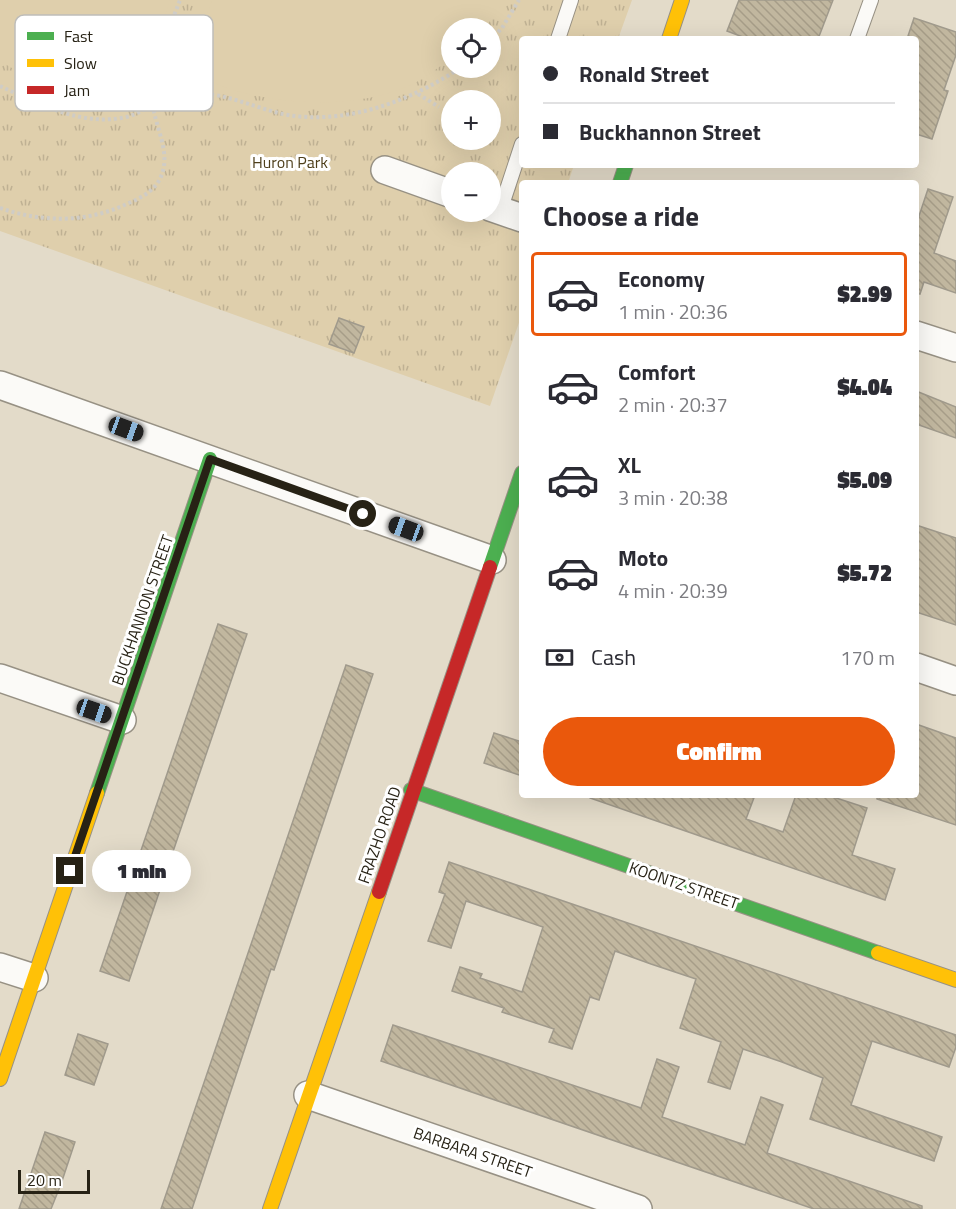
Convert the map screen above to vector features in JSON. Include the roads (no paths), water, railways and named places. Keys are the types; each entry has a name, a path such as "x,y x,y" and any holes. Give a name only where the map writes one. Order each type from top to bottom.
{"street":[{"path":"673,36 682,0"},
{"path":"385,170 441,190"},
{"path":"919,336 956,348"},
{"path":"0,385 492,560"},
{"name":"BUCKHANNON STREET","path":"0,1078 210,459"},
{"name":"FRAZHO ROAD","path":"270,1209 411,790 492,560 513,528 519,491"},
{"path":"919,668 956,681"},
{"path":"0,678 122,720"},
{"name":"KOONTZ STREET","path":"411,790 956,980"},
{"path":"0,967 34,978"},
{"name":"BARBARA STREET","path":"308,1095 638,1209"}],"lane":[{"path":"559,36 571,0"},
{"path":"858,36 871,0"},
{"path":"504,212 519,155"}],"park label":[{"name":"Huron Park","path":"290,162"}]}
